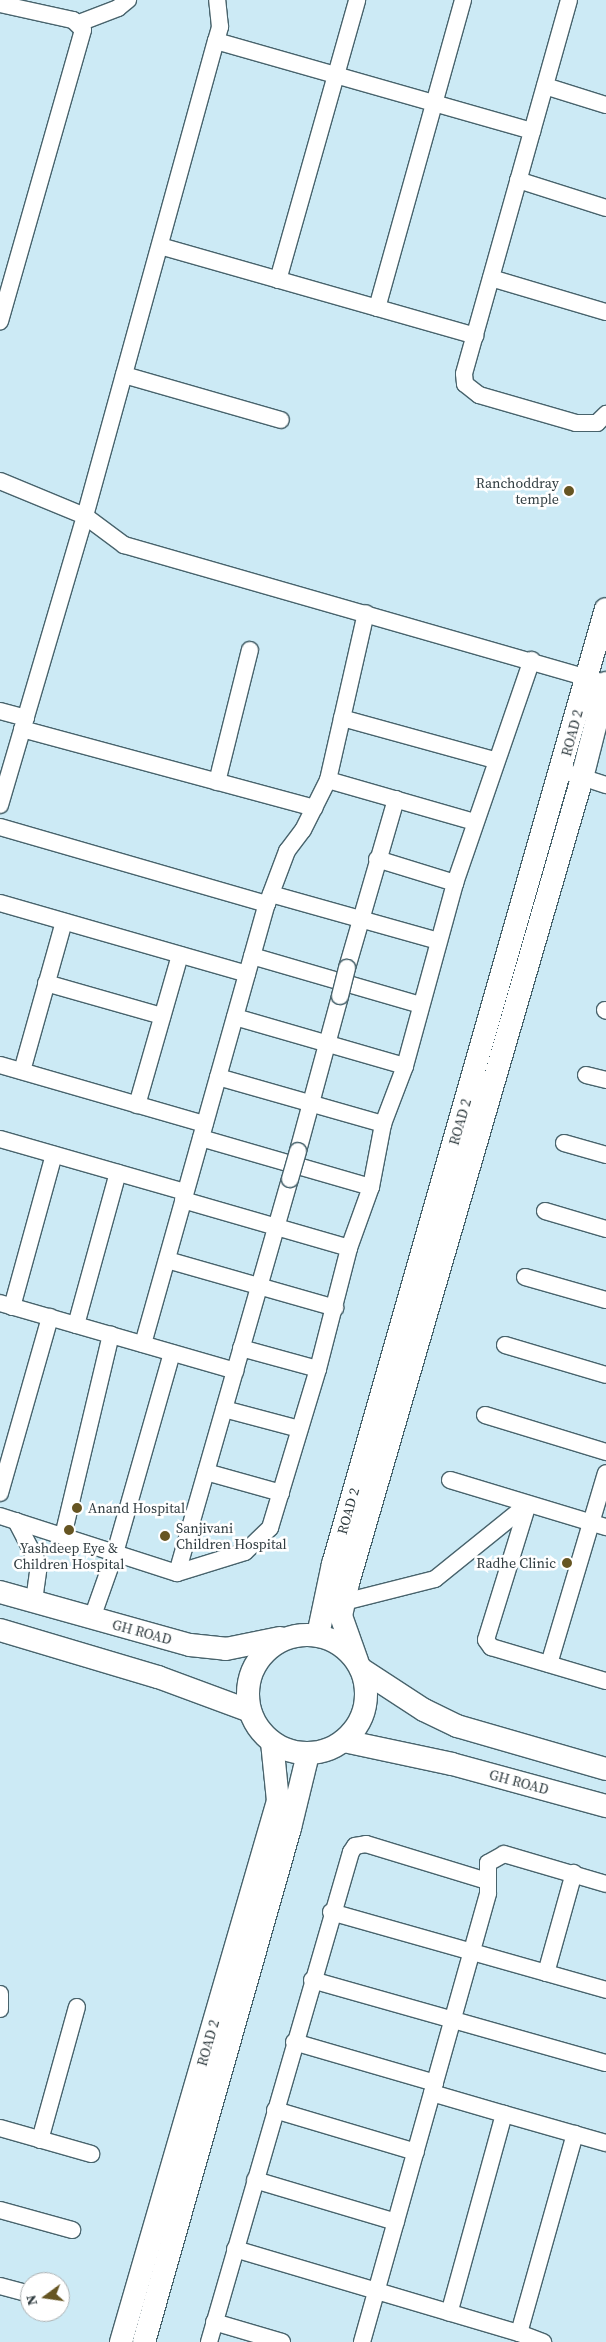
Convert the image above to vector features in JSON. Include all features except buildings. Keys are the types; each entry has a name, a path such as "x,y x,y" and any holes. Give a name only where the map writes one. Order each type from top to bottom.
{"street":[{"path":"0,4 79,23 128,0"},
{"path":"0,805 86,516 220,27 217,0"},
{"path":"278,280 357,0"},
{"path":"378,308 463,0"},
{"path":"569,0 464,374 465,384 471,392 576,423 596,422 606,414"},
{"path":"0,320 82,38 79,23"},
{"path":"216,41 532,131"},
{"path":"545,86 606,105"},
{"path":"518,180 606,208"},
{"path":"160,246 475,336"},
{"path":"491,278 606,312"},
{"path":"124,375 281,420"},
{"path":"0,481 86,516 124,545 532,660 599,681"},
{"name":"ROAD 2","path":"318,1635 333,1564 599,681 606,609"},
{"path":"143,1344 269,899 287,851 315,808 328,780 366,613"},
{"path":"217,782 250,650"},
{"path":"0,1516 178,1573 245,1552 270,1528 318,1370 350,1248 371,1187 384,1124 405,1066 455,883 495,760 532,660"},
{"path":"0,711 24,723 217,782 315,808"},
{"path":"342,718 495,760"},
{"path":"572,774 606,785"},
{"name":"ROAD 2","path":"359,1665 341,1616 344,1602 572,774"},
{"path":"328,780 474,822"},
{"path":"178,1573 275,1226 313,1104 359,918 396,799"},
{"path":"0,827 269,899 359,918 438,941"},
{"path":"377,860 455,883"},
{"path":"0,903 247,974"},
{"path":"22,1072 64,922"},
{"path":"137,1105 180,955"},
{"path":"252,956 421,1005"},
{"path":"46,983 162,1016"},
{"path":"235,1017 405,1066"},
{"path":"0,1065 137,1105 203,1131 371,1187"},
{"path":"586,1075 606,1080"},
{"path":"218,1077 384,1124"},
{"path":"0,1139 118,1173 275,1226 350,1248"},
{"path":"564,1143 606,1155"},
{"path":"54,1155 6,1305 235,1371"},
{"path":"76,1325 118,1173"},
{"path":"545,1211 606,1229"},
{"path":"167,1260 335,1308"},
{"path":"525,1277 606,1300"},
{"path":"0,1493 50,1317"},
{"path":"63,1536 111,1335"},
{"path":"505,1345 606,1375"},
{"path":"241,1348 318,1370"},
{"path":"92,1618 115,1553 172,1353"},
{"path":"224,1409 299,1430"},
{"path":"484,1415 606,1452"},
{"path":"206,1472 281,1493"},
{"path":"549,1664 599,1525 606,1473"},
{"path":"450,1480 599,1525"},
{"path":"344,1602 435,1579 528,1504"},
{"path":"528,1504 486,1640 491,1647 606,1681"},
{"path":"16,1521 40,1565 34,1602"},
{"name":"GH ROAD","path":"0,1592 190,1645 226,1649 286,1636"},
{"path":"0,1630 175,1682 250,1711"},
{"path":"359,1665 367,1688 366,1708 358,1727 344,1742 327,1751 308,1754 289,1751 272,1742 259,1729 250,1711 248,1693 251,1676 259,1660 286,1636 318,1635 346,1649 359,1665 424,1710 457,1726 606,1769"},
{"name":"ROAD 2","path":"121,2342 278,1802 272,1742"},
{"name":"GH ROAD","path":"344,1742 452,1764 606,1806"},
{"name":"ROAD 2","path":"144,2342 290,1828 308,1754"},
{"path":"208,2342 331,1912 345,1865 355,1846 366,1844 487,1882"},
{"path":"362,2342 488,1893 488,1863 504,1854 574,1873 606,1884"},
{"path":"546,1973 574,1873"},
{"path":"331,1912 606,1990"},
{"path":"312,1980 606,2063"},
{"path":"0,1994 0,2008"},
{"path":"40,2140 77,2007"},
{"path":"294,2042 433,2088 504,2114 606,2143"},
{"path":"275,2110 416,2152"},
{"path":"448,2313 504,2114"},
{"path":"0,2128 91,2154"},
{"path":"519,2333 575,2134"},
{"path":"254,2180 396,2222"},
{"path":"0,2210 72,2230"},
{"path":"235,2249 519,2333 542,2342"},
{"path":"0,2286 20,2291"},
{"path":"214,2322 282,2342"}],"place":[{"name":"Ranchoddray temple","path":"569,491"},
{"name":"Anand Hospital","path":"77,1508"},
{"name":"Yashdeep Eye & Children Hospital","path":"69,1530"},
{"name":"Sanjivani Children Hospital","path":"165,1536"},
{"name":"Radhe Clinic","path":"567,1563"}]}
